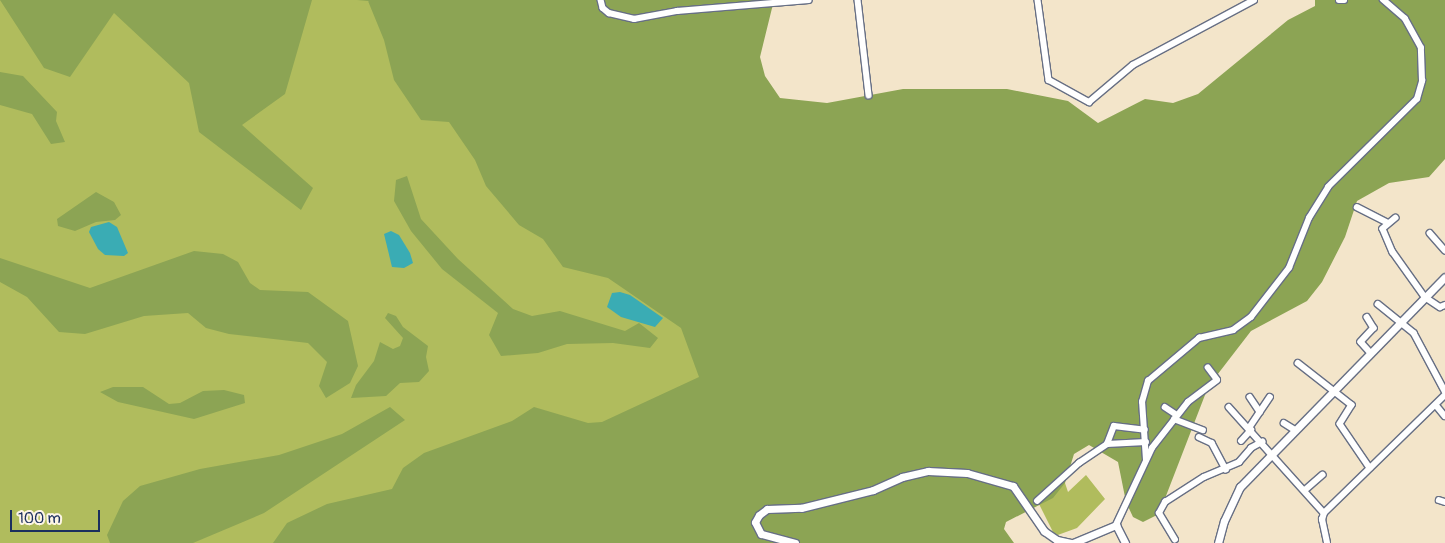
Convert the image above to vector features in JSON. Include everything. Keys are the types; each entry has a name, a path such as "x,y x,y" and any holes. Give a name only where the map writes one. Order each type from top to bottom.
{"street":[{"path":"601,0 603,8 609,13 634,19 676,11 772,1 809,0"},
{"path":"858,0 869,95"},
{"path":"1038,0 1049,80 1089,102 1133,65 1254,0"},
{"path":"1339,0 1344,0"},
{"path":"1146,460 1142,402 1144,389 1154,373 1199,338 1233,330 1251,317 1289,268 1309,218 1328,187 1417,99 1422,81 1421,48 1405,19 1383,0"},
{"path":"1357,207 1388,223"},
{"path":"1396,218 1383,229 1393,252 1425,297 1440,307 1445,305"},
{"path":"1430,233 1445,250"},
{"path":"1218,543 1224,521 1240,487 1445,277"},
{"path":"1378,304 1414,333 1445,391"},
{"path":"1367,317 1374,328 1361,342 1371,353"},
{"path":"1298,363 1352,405 1340,424 1370,468"},
{"path":"795,543 761,534 755,522 758,515 767,509 801,508 872,490 902,477 928,471 983,476 1013,486 1044,532 1056,540 1072,543 1081,540 1116,525 1146,460 1175,417 1188,402 1217,380 1208,368"},
{"path":"1327,543 1322,520 1324,513 1445,395"},
{"path":"1250,396 1260,412"},
{"path":"1241,441 1270,397"},
{"path":"1436,405 1445,416"},
{"path":"1165,407 1175,417 1203,430"},
{"path":"1229,407 1324,513"},
{"path":"1284,423 1296,430"},
{"path":"1107,444 1114,426 1145,430"},
{"path":"1199,437 1212,443 1226,469"},
{"path":"1037,501 1079,463 1107,444 1146,442"},
{"path":"1175,540 1159,512 1161,506 1204,477 1226,469 1262,442"},
{"path":"1305,490 1322,475"},
{"path":"1116,525 1125,543"}],"green space":[{"path":"0,0 367,0 732,356 707,401 388,543 0,543"},
{"path":"0,0 312,0 285,94 242,125 313,188 301,210 199,132 189,83 114,13 70,77 44,68"},
{"path":"357,0 774,0 760,57 765,76 780,98 827,103 903,89 1007,89 1068,101 1098,123 1145,99 1173,103 1198,94 1288,20 1315,6 1315,0 1445,0 1445,159 1429,177 1389,183 1357,201 1345,237 1322,282 1307,301 1251,331 1214,379 1205,395 1159,514 1143,522 1133,517 1126,502 1118,462 1089,445 1074,454 1065,483 1053,498 1006,522 1004,529 1014,543 273,543 287,523 327,504 392,489 403,468 424,453 512,421 534,407 588,423 602,422 699,377 681,328 608,278 563,267 543,239 519,225 486,186 475,160 449,122 421,120 394,80 384,40 368,1"},
{"path":"0,72 23,76 57,112 56,121 65,142 51,144 32,114 0,105"},
{"path":"407,176 421,219 458,259 513,309 532,316 560,311 625,331 639,323 658,338 650,348 613,343 567,344 538,353 501,356 489,335 498,313 442,269 411,231 394,201 396,180"},
{"path":"96,192 114,202 121,215 115,220 96,222 75,231 58,226 57,219"},
{"path":"194,251 223,254 238,262 250,283 260,290 308,292 348,321 358,366 350,383 326,398 319,386 327,362 308,343 229,334 206,328 188,313 144,316 85,334 59,332 27,297 0,282 0,258 90,288"},
{"path":"388,313 396,316 403,327 428,346 426,357 429,371 419,382 400,383 386,396 351,398 356,385 374,361 380,342 393,349 400,346 403,338 385,318"},
{"path":"113,387 143,387 169,404 180,403 203,391 224,390 244,395 245,403 194,419 118,402 100,392"},
{"path":"390,407 405,420 264,513 193,543 110,543 107,535 123,501 140,486 200,469 279,455 342,434"},
{"path":"1086,475 1105,499 1077,528 1055,536 1028,482 1063,477 1068,492"}],"water":[{"path":"109,222 117,227 128,253 124,256 105,255 98,249 89,232 91,227"},
{"path":"391,231 399,235 410,253 413,263 404,268 392,267 384,234"},
{"path":"620,292 630,295 663,318 655,327 621,317 607,307 612,293"}]}
